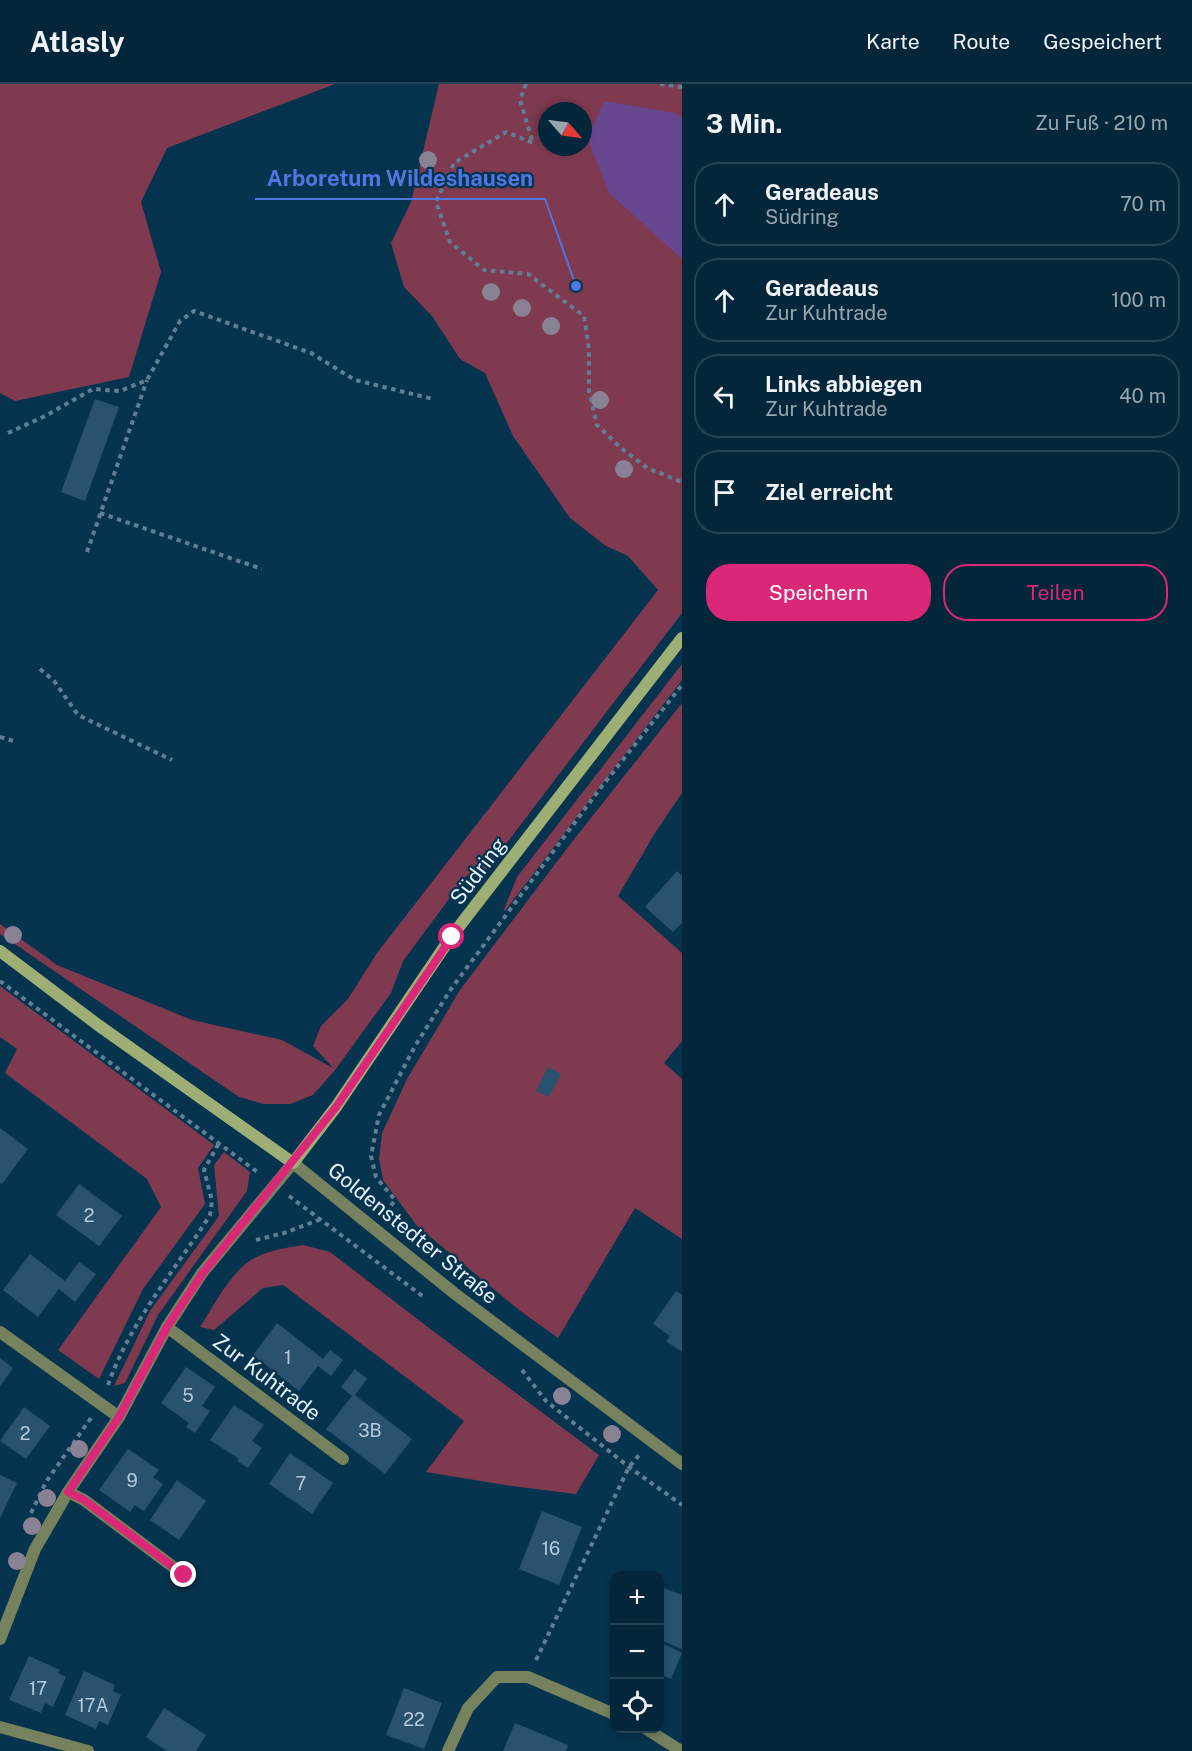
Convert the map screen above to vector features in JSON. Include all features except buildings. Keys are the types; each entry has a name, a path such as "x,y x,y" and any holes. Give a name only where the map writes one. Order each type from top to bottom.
{"main road":[{"name":"Südring","path":"293,1162 336,1107 452,937 682,638"},
{"name":"Goldenstedter Straße","path":"0,951 98,1025 293,1162"}],"street":[{"path":"0,1639 35,1549 68,1492 119,1417 167,1327 202,1274 293,1162"},
{"name":"Goldenstedter Straße","path":"293,1162 454,1293 682,1464"},
{"name":"Zur Kuhtrade","path":"167,1327 343,1459"},
{"path":"0,1332 119,1417"},
{"path":"68,1492 84,1500 184,1575"},
{"path":"448,1751 468,1708 496,1677 528,1677 610,1712"},
{"path":"0,1727 88,1751"},
{"path":"653,1733 681,1751"}],"path":[{"path":"526,84 520,100 533,142 506,132 454,163 436,202 450,242 484,270 528,274 584,316 589,349 590,391 597,425 647,468 682,482"},
{"path":"660,84 682,87"},
{"path":"87,552 147,380 180,321 194,311 311,353 355,380 433,399"},
{"path":"8,433 45,416 93,389 120,391 147,380"},
{"path":"100,513 262,569"},
{"path":"40,669 54,681 78,715 172,760"},
{"path":"395,1200 376,1177 371,1156 379,1115 415,1046 458,979 599,790 682,685"},
{"path":"0,737 14,741"},
{"path":"0,981 434,1304"},
{"path":"26,1522 46,1482 101,1404 115,1363 144,1309 210,1215 212,1201 204,1170 219,1143"},
{"path":"251,1244 259,1238 284,1233 320,1220"},
{"path":"518,1365 546,1401 682,1505"},
{"path":"528,1677 630,1467 651,1441"}],"shaded area":[{"path":"0,84 335,84 167,148 141,202 161,272 129,377 15,401 0,393"},
{"path":"439,84 682,84 682,613 483,874 466,876 403,961 391,993 335,1070 313,1095 290,1104 264,1104 239,1097 0,934 0,924 57,965 192,1020 282,1040 333,1068 313,1046 321,1026 348,999 377,953 658,590 628,556 606,546 570,518 513,436 485,373 460,359 432,316 404,287 391,243 411,202"},
{"path":"605,101 675,113 682,119 682,259 609,193 592,150 592,128"},
{"path":"682,664 682,680 505,911 517,877"},
{"path":"682,703 682,793 655,833 618,896 682,953 682,1041 664,1063 682,1079 682,1239 635,1208 558,1338 519,1310 417,1226 383,1180 379,1159 382,1133 407,1079 460,990 568,847"},
{"path":"0,986 214,1145 198,1168 205,1204 143,1289 99,1379 58,1350 161,1207 147,1179 5,1073 17,1049 0,1037"},
{"path":"224,1152 250,1172 247,1191 158,1315 125,1383 114,1386 150,1311 219,1216 214,1165"},
{"path":"303,1245 330,1252 599,1455 576,1494 426,1472 464,1421 283,1285 263,1288 214,1330 200,1327 228,1283 248,1262 267,1253"}],"place":[{"name":"Arboretum Wildeshausen","path":"576,286"}],"route":[{"path":"184,1575 84,1500 68,1492 119,1417 167,1327 202,1274 336,1107 452,937"}]}
